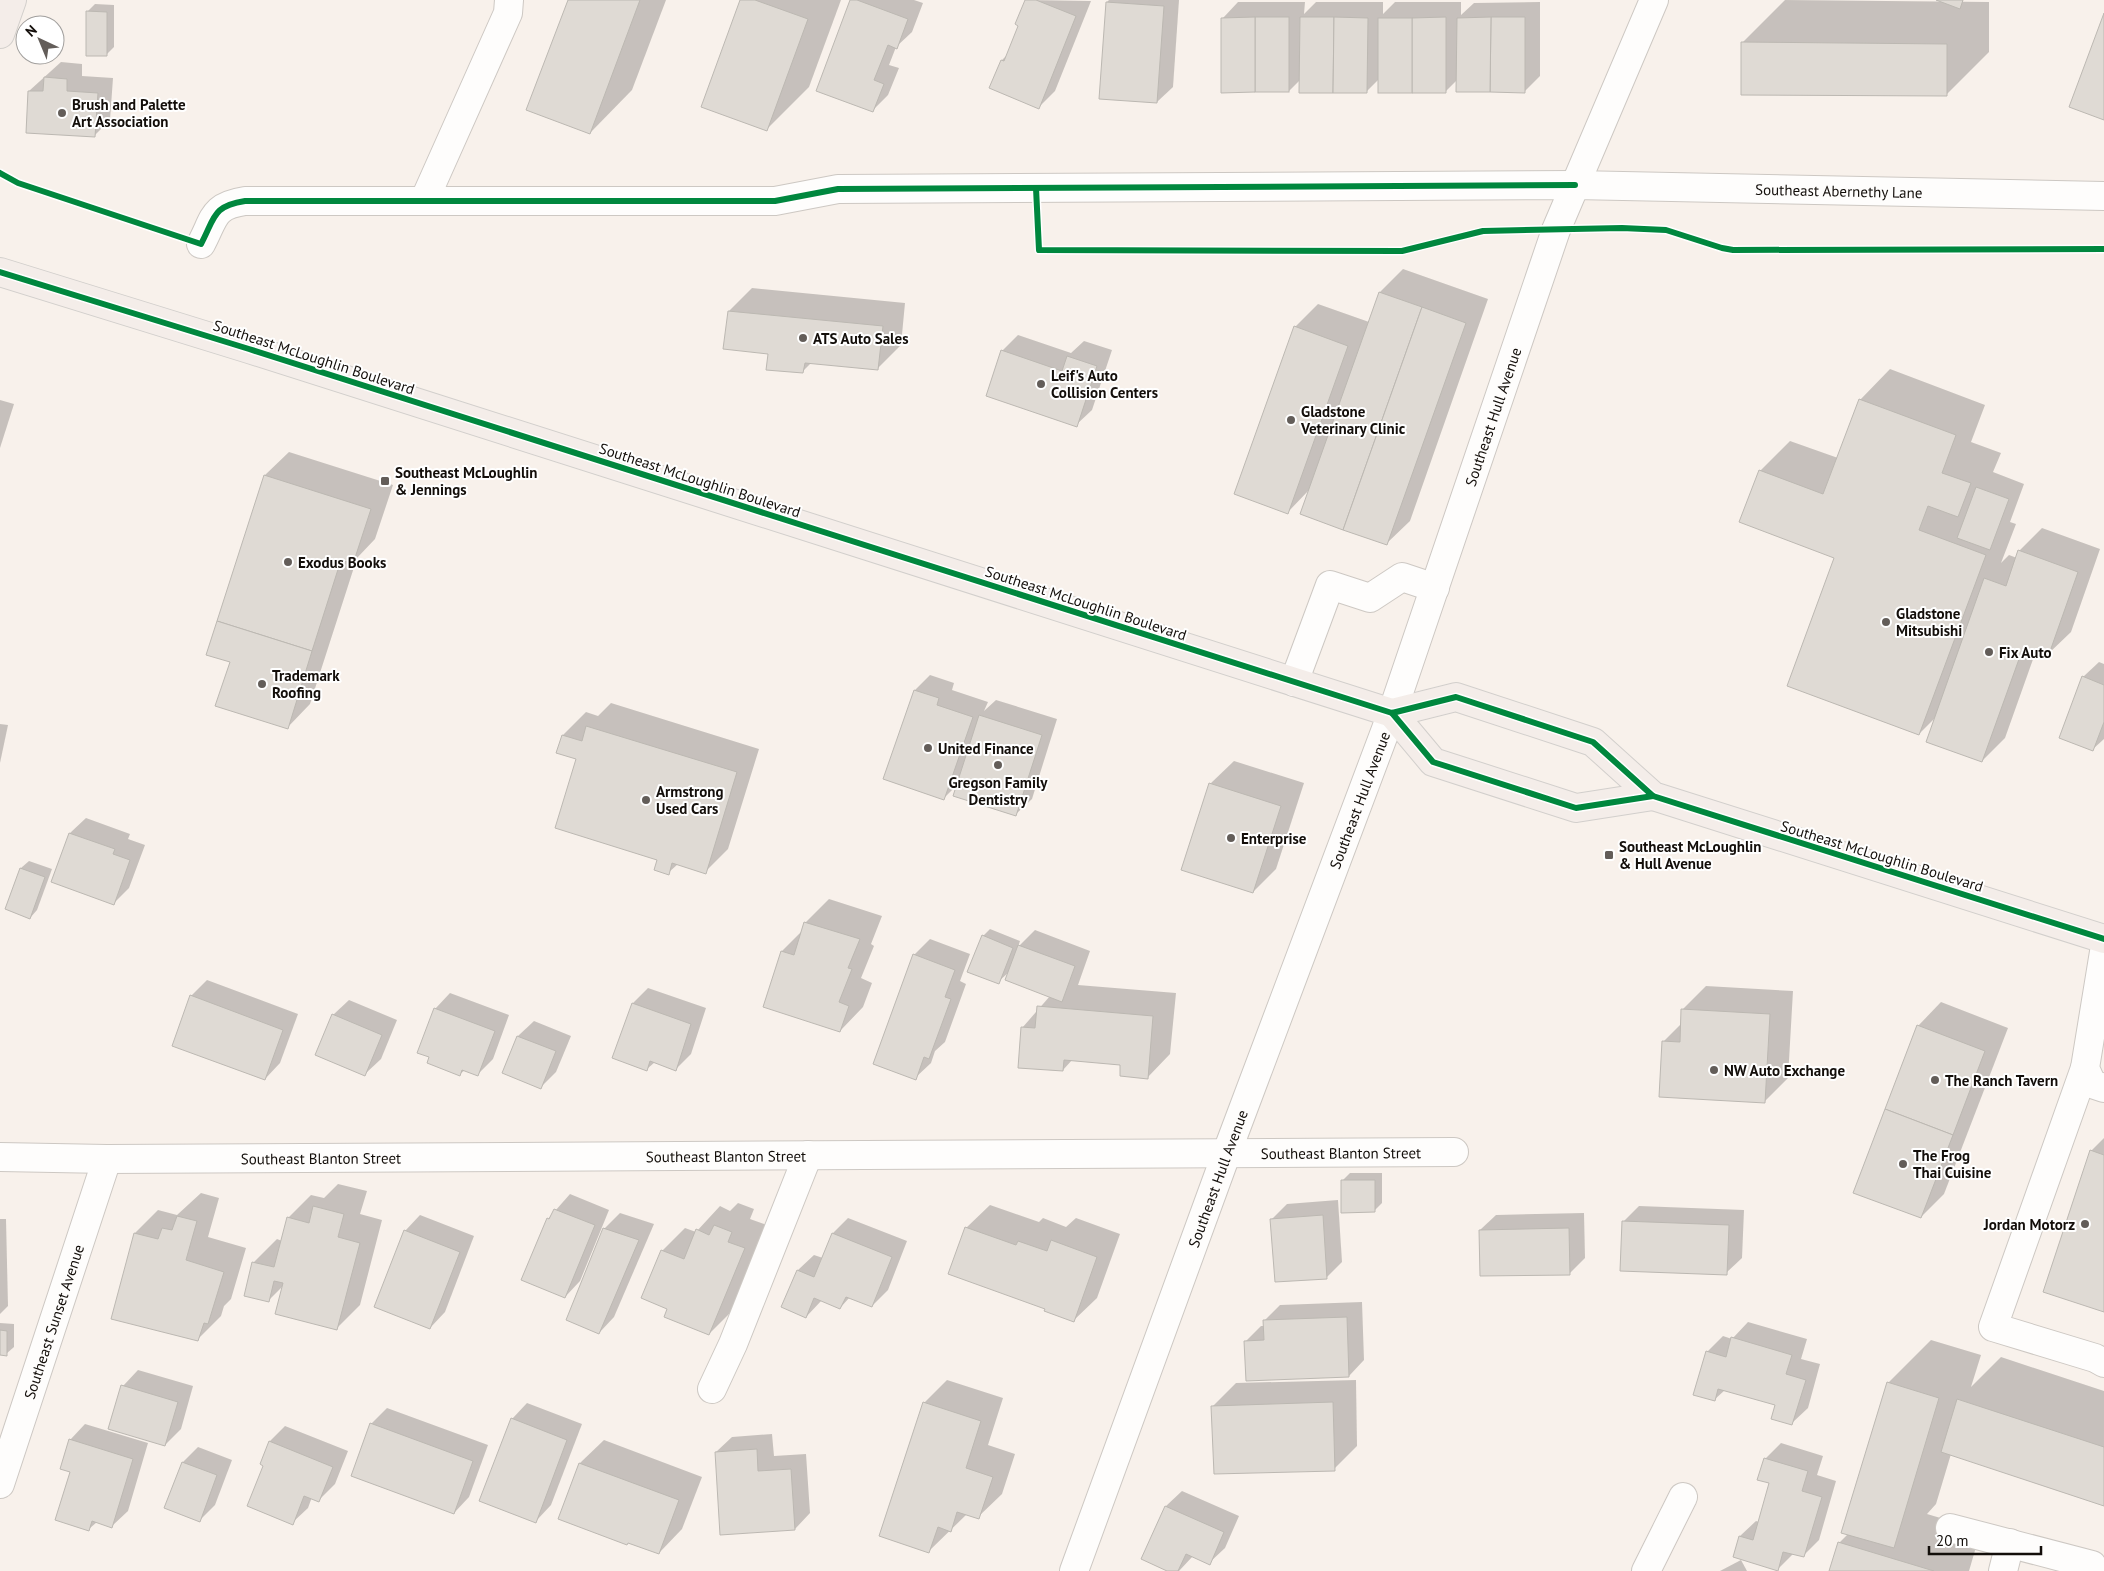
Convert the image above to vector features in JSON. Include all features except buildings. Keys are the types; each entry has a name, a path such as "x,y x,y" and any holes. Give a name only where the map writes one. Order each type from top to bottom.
{"main road":[{"path":"0,34 12,0"},
{"name":"Southeast McLoughlin Boulevard","path":"0,272 249,349 1392,713 1456,697 1593,742 1653,796 2104,939"},
{"name":"Southeast McLoughlin Boulevard","path":"1392,713 1433,762 1576,808 1653,796"}],"street":[{"path":"424,201 508,13 509,0"},
{"name":"Southeast Hull Avenue","path":"1074,1571 1227,1152 1392,713 1556,230 1654,0"},
{"name":"Southeast Abernethy Lane","path":"201,244 214,216 226,204 245,201 775,201 838,189 1575,185 2104,196"},
{"path":"1294,682 1330,585 1370,598 1402,577 1435,588"},
{"path":"2104,952 2085,1068 1993,1327 2095,1358 2104,1363"},
{"path":"2085,1068 2092,1084 2104,1088"},
{"name":"Southeast Blanton Street","path":"0,1157 107,1159 1454,1152"},
{"path":"712,1389 733,1344 808,1155"},
{"name":"Southeast Sunset Avenue","path":"0,1484 107,1159"},
{"path":"1646,1571 1683,1496"},
{"path":"1950,1528 2092,1565"},
{"path":"2004,1571 2010,1543"}],"cycle path":[{"path":"0,173 18,183 201,244 212,220 220,210 234,203 245,201 775,201 838,189 1575,185"},
{"path":"1036,188 1039,250 1402,251 1483,231 1622,228 1666,230 1733,250 2104,249"},
{"path":"0,272 249,349 1392,713 1456,697 1593,742 1653,796 2104,939"},
{"path":"1392,713 1433,762 1576,808 1653,796"}],"place":[{"name":"Brush and Palette Art Association","path":"62,113"},
{"name":"ATS Auto Sales","path":"803,338"},
{"name":"Leif's Auto Collision Centers","path":"1041,384"},
{"name":"Gladstone Veterinary Clinic","path":"1291,420"},
{"name":"Southeast McLoughlin & Jennings","path":"385,481"},
{"name":"Exodus Books","path":"288,562"},
{"name":"Gladstone Mitsubishi","path":"1886,622"},
{"name":"Fix Auto","path":"1989,652"},
{"name":"Trademark Roofing","path":"262,684"},
{"name":"United Finance","path":"928,748"},
{"name":"Gregson Family Dentistry","path":"998,765"},
{"name":"Armstrong Used Cars","path":"646,800"},
{"name":"Enterprise","path":"1231,838"},
{"name":"Southeast McLoughlin & Hull Avenue","path":"1609,855"},
{"name":"NW Auto Exchange","path":"1714,1070"},
{"name":"The Ranch Tavern","path":"1935,1080"},
{"name":"The Frog Thai Cuisine","path":"1903,1164"},
{"name":"Jordan Motorz","path":"2085,1224"}]}
